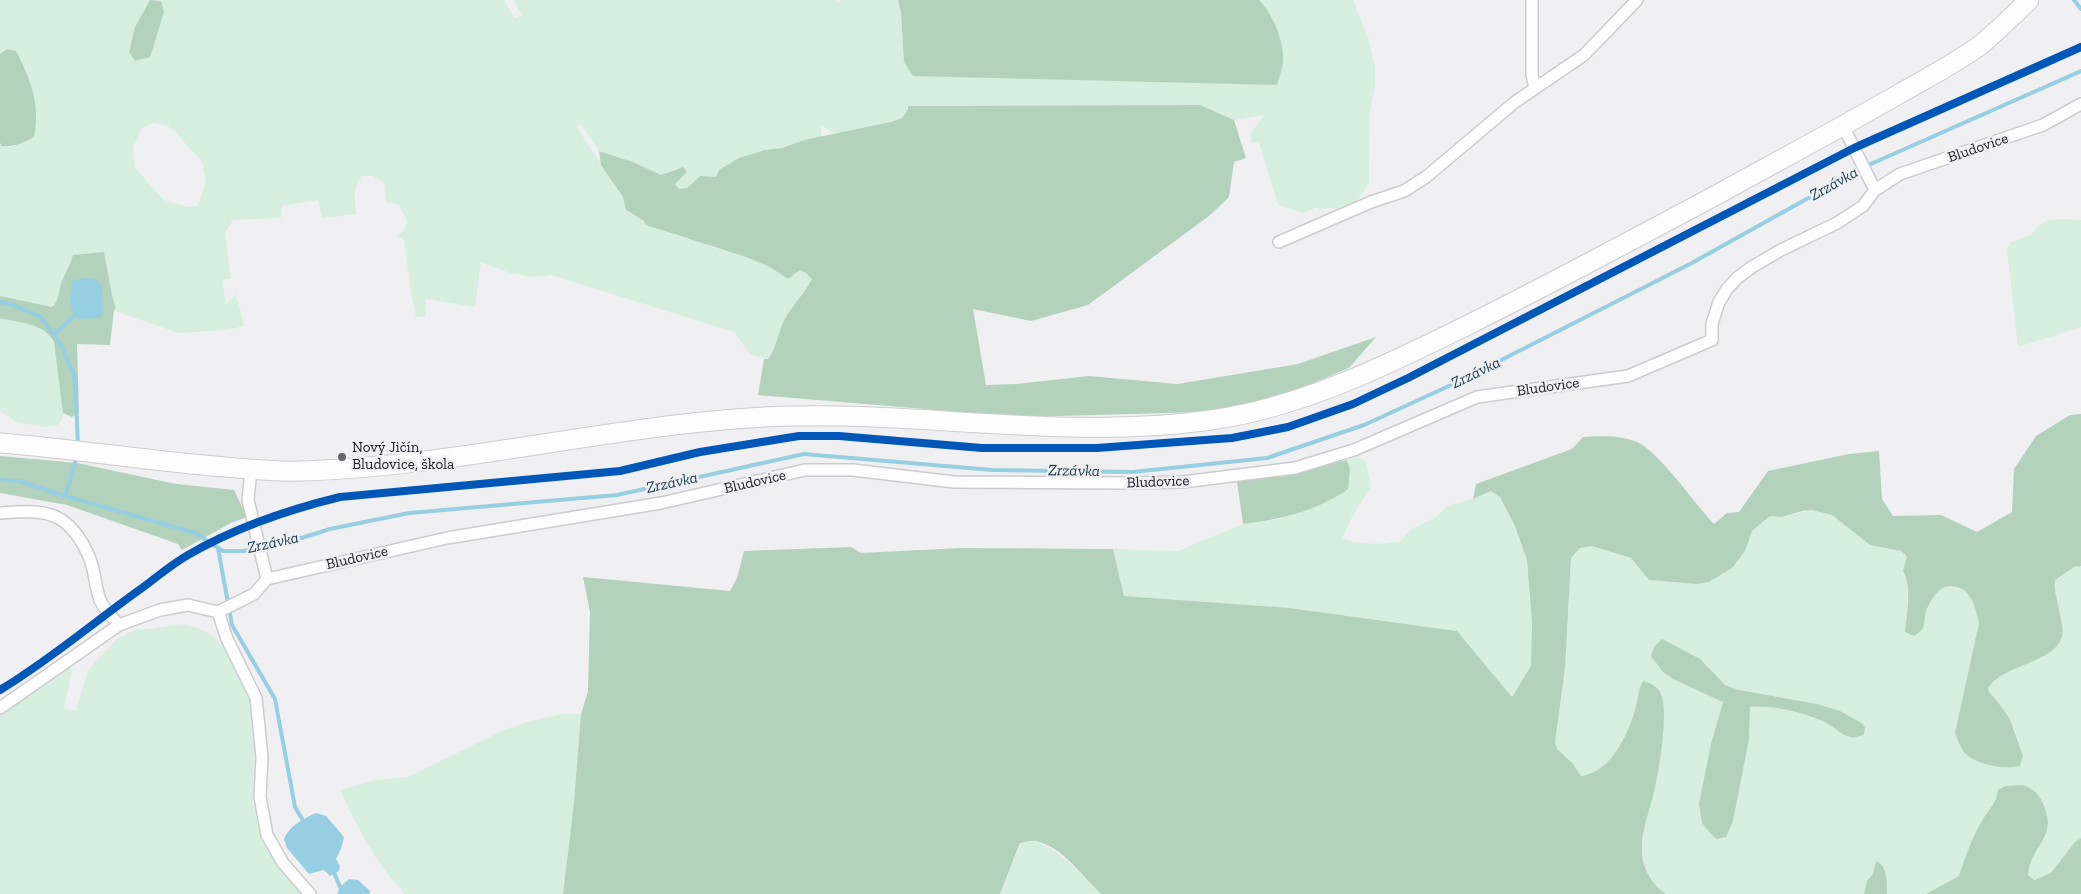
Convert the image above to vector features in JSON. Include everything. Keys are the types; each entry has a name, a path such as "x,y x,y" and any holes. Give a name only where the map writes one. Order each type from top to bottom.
{"main road":[{"path":"0,443 251,469 291,471 403,465 672,425 772,416 865,417 1038,427 1090,428 1178,424 1236,416 1303,398 1384,365 1546,287 1843,126 1972,51 2029,0"}],"street":[{"path":"1532,0 1532,75 1536,88"},
{"path":"1279,242 1371,202 1404,191 1426,177 1515,102 1584,55 1637,0"},
{"name":"Bludovice","path":"266,574 447,538 661,503 805,470 853,470 954,482 1134,483 1183,482 1294,468 1354,450 1477,397 1628,376 1712,340 1712,324 1719,302 1727,289 1738,278 1781,250 1837,223 1863,206 1873,185 2043,125 2081,104"},
{"path":"1843,126 1873,185"},
{"path":"0,708 119,625 160,610 188,605 218,612 254,594 266,574 247,494 251,469"},
{"path":"0,513 28,511 59,516 72,528 90,558 100,600 119,625"},
{"path":"218,612 227,639 256,698 262,757 260,797 267,835 283,863 310,894"}],"green space":[{"path":"0,0 150,0 135,27 160,0 504,0 514,18 522,15 513,0 836,0 838,3 840,0 898,0 901,13 904,62 1276,85 1283,62 1265,6 1259,0 1353,0 1369,41 1375,67 1375,87 1370,110 1369,181 1365,189 1360,197 1342,208 1320,209 1317,207 1304,213 1278,205 1259,142 1252,143 1250,134 1264,115 1234,120 1200,105 908,106 902,118 837,135 821,125 821,137 804,140 782,148 765,150 716,177 704,176 692,182 687,188 679,189 675,184 687,172 679,167 661,175 623,158 599,151 580,123 577,128 623,197 626,210 634,216 679,237 698,241 714,248 746,257 770,267 788,279 800,270 812,279 784,320 774,349 768,359 750,354 734,332 551,275 524,276 481,262 475,307 426,299 426,316 416,317 404,240 397,236 404,230 407,221 398,204 386,203 384,183 373,176 362,176 357,184 355,199 357,214 322,218 318,200 282,206 281,218 233,220 225,232 231,279 222,280 226,305 236,294 244,326 226,330 179,333 117,312 104,252 73,255 57,298 51,307 0,296 0,143 2,146 10,147 23,143 36,126 36,111 27,71 7,49 0,54","holes":["153,123 168,126 202,162 206,181 198,206 188,207 164,200 135,168 133,147 142,128"]},
{"path":"150,0 161,1 164,12 150,57 135,61 129,52 135,27"},
{"path":"898,0 1259,0 1269,12 1277,28 1282,46 1283,62 1277,85 913,76 904,62 901,13"},
{"path":"7,49 16,51 30,81 35,103 36,125 34,137 19,144 2,146 0,143 0,54"},
{"path":"1200,105 1234,120 1246,158 1234,162 1229,197 1209,216 1088,305 1031,321 973,309 986,385 1016,384 1089,376 1177,384 1298,364 1376,337 1349,368 1284,395 1204,412 1020,417 758,395 764,359 768,359 771,354 784,320 812,279 800,270 788,279 770,267 746,257 646,225 644,221 626,210 623,197 601,165 599,151 633,162 661,175 683,167 687,172 675,184 679,189 687,188 700,176 716,177 719,170 739,158 765,150 782,148 804,140 891,122 902,118 908,106"},
{"path":"2048,220 2081,220 2081,327 2018,347 2007,249 2011,242 2031,235 2038,226"},
{"path":"104,252 116,309 114,310 110,345 77,344 79,412 72,417 63,413 54,342 50,336 38,327 0,318 0,296 52,307 73,255"},
{"path":"0,318 42,328 49,333 57,354 61,380 63,413 62,421 58,425 43,427 16,422 0,411"},
{"path":"2081,414 2081,566 2074,567 2055,580 2063,632 2062,637 2057,646 2049,653 2005,674 1995,680 1988,688 2010,719 2023,756 2020,766 2000,767 1984,764 1971,758 1964,752 1955,733 1979,623 1969,595 1966,591 1955,586 1944,588 1931,600 1925,614 1922,629 1914,636 1905,632 1908,593 1906,577 1903,571 1907,556 1901,551 1870,545 1832,515 1812,510 1782,517 1770,516 1752,531 1745,551 1732,568 1709,582 1697,584 1649,580 1631,558 1592,546 1580,548 1571,558 1565,668 1555,742 1557,749 1573,764 1581,776 1592,773 1609,760 1622,741 1632,720 1643,681 1659,691 1664,706 1662,744 1656,782 1643,837 1642,855 1650,877 1666,894 1101,894 1072,863 1055,849 1046,844 1033,841 1020,843 1000,894 563,894 574,802 581,714 588,691 590,612 583,577 730,591 737,578 744,551 851,547 861,553 961,548 1113,549 1124,596 1289,608 1457,631 1512,697 1531,666 1532,623 1527,560 1515,526 1500,497 1491,491 1473,499 1476,484 1572,449 1583,437 1604,436 1624,438 1637,442 1656,456 1714,524 1727,513 1739,512 1768,471 1849,454 1879,451 1882,499 1893,516 1941,515 1977,532 2012,512 2014,469 2036,436 2070,415"},
{"path":"0,456 77,463 176,484 234,490 247,517 231,523 182,550 178,544 67,505 0,493"},
{"path":"1358,458 1366,462 1371,487 1352,517 1342,538 1349,541 1371,544 1401,541 1410,530 1436,517 1449,505 1473,499 1491,491 1500,497 1515,526 1527,560 1532,623 1531,666 1512,697 1457,631 1289,608 1124,596 1113,549 1178,551 1243,524 1281,519 1350,469 1347,460"},
{"path":"1347,460 1350,469 1348,489 1336,497 1297,513 1271,520 1243,524 1237,482 1302,471"},
{"path":"1812,510 1832,515 1870,545 1901,551 1907,556 1903,571 1908,592 1907,614 1922,628 1931,599 1936,591 1946,586 1955,586 1962,588 1968,593 1975,606 1979,623 1955,733 1959,746 2023,756 2011,722 1987,688 1994,680 2004,674 2039,659 2057,646 2063,632 2055,580 2074,567 2081,566 2081,838 2075,842 2051,874 2034,880 2028,875 2029,862 2044,838 1997,799 1975,836 1959,876 1926,894 1887,894 1887,880 1876,862 1873,874 1867,881 1864,894 1666,894 1654,882 1643,858 1642,845 1654,790 1664,721 1638,701 1625,736 1612,757 1603,766 1581,776 1573,764 1556,749 1555,742 1565,668 1571,558 1580,548 1592,546 1631,558 1649,580 1697,584 1709,582 1745,551 1752,531 1770,516 1782,517","holes":["1712,674 1725,685 1739,690 1817,704 1865,730 1864,733 1849,737 1840,730 1816,718 1788,710 1750,707 1749,739 1733,821 1707,770 1711,744 1723,701 1673,679"]},
{"path":"181,624 192,626 210,634 224,648 241,674 253,713 255,738 253,801 259,829 276,863 302,894 0,894 0,714 43,687 70,666 72,671 64,708 76,711 88,670 117,639 136,629 152,629"},
{"path":"1662,639 1700,659 1725,685 1739,690 1817,704 1840,711 1863,724 1865,728 1864,734 1858,737 1850,737 1823,721 1806,715 1778,708 1750,707 1749,739 1733,821 1726,837 1717,839 1702,823 1699,804 1711,744 1723,702 1673,679 1663,672 1651,656 1654,647"},
{"path":"563,714 581,714 574,802 563,894 404,894 373,853 340,790 376,780 408,777 506,729 530,721"},
{"path":"2023,785 2038,795 2044,806 2048,826 2042,842 2033,856 2028,875 2034,880 2051,873 2075,842 2081,838 2081,894 1926,894 1959,876 1972,841 1994,803 1998,790 2005,786"},
{"path":"1035,841 1063,858 1101,894 1000,894 1021,843"},
{"path":"1876,861 1880,863 1885,871 1887,894 1864,894 1867,881 1873,874"}],"water":[{"path":"97,279 102,285 103,315 98,318 78,319 72,311 70,295 73,280"},
{"path":"316,813 326,816 344,837 336,859 340,866 339,871 330,876 324,870 309,874 287,848 284,839 293,826"},
{"path":"349,879 358,880 370,891 370,894 337,894 340,887"}],"waterway":[{"path":"2074,0 2081,9"},
{"name":"Zrzávka","path":"0,480 19,481 195,533 223,551 243,551 276,546 330,529 409,513 617,495 804,454 992,470 1133,472 1267,458 1364,425 1462,380 1690,264 1864,167 2081,71"},
{"path":"0,302 10,304 41,317 62,347 75,378 78,446"},
{"path":"55,334 74,316"},
{"path":"65,496 77,456"},
{"path":"218,548 232,625 275,699 295,807 305,824"},
{"path":"333,870 340,887 346,894"}],"cycle path":[{"path":"0,690 54,654 170,566 188,555 262,520 340,497 620,471 700,452 799,436 839,436 982,448 1097,448 1232,438 1288,427 1353,404 1408,378 1854,148 2081,47"}],"place":[{"name":"Nový Jičín, Bludovice, škola","path":"342,457"}]}
